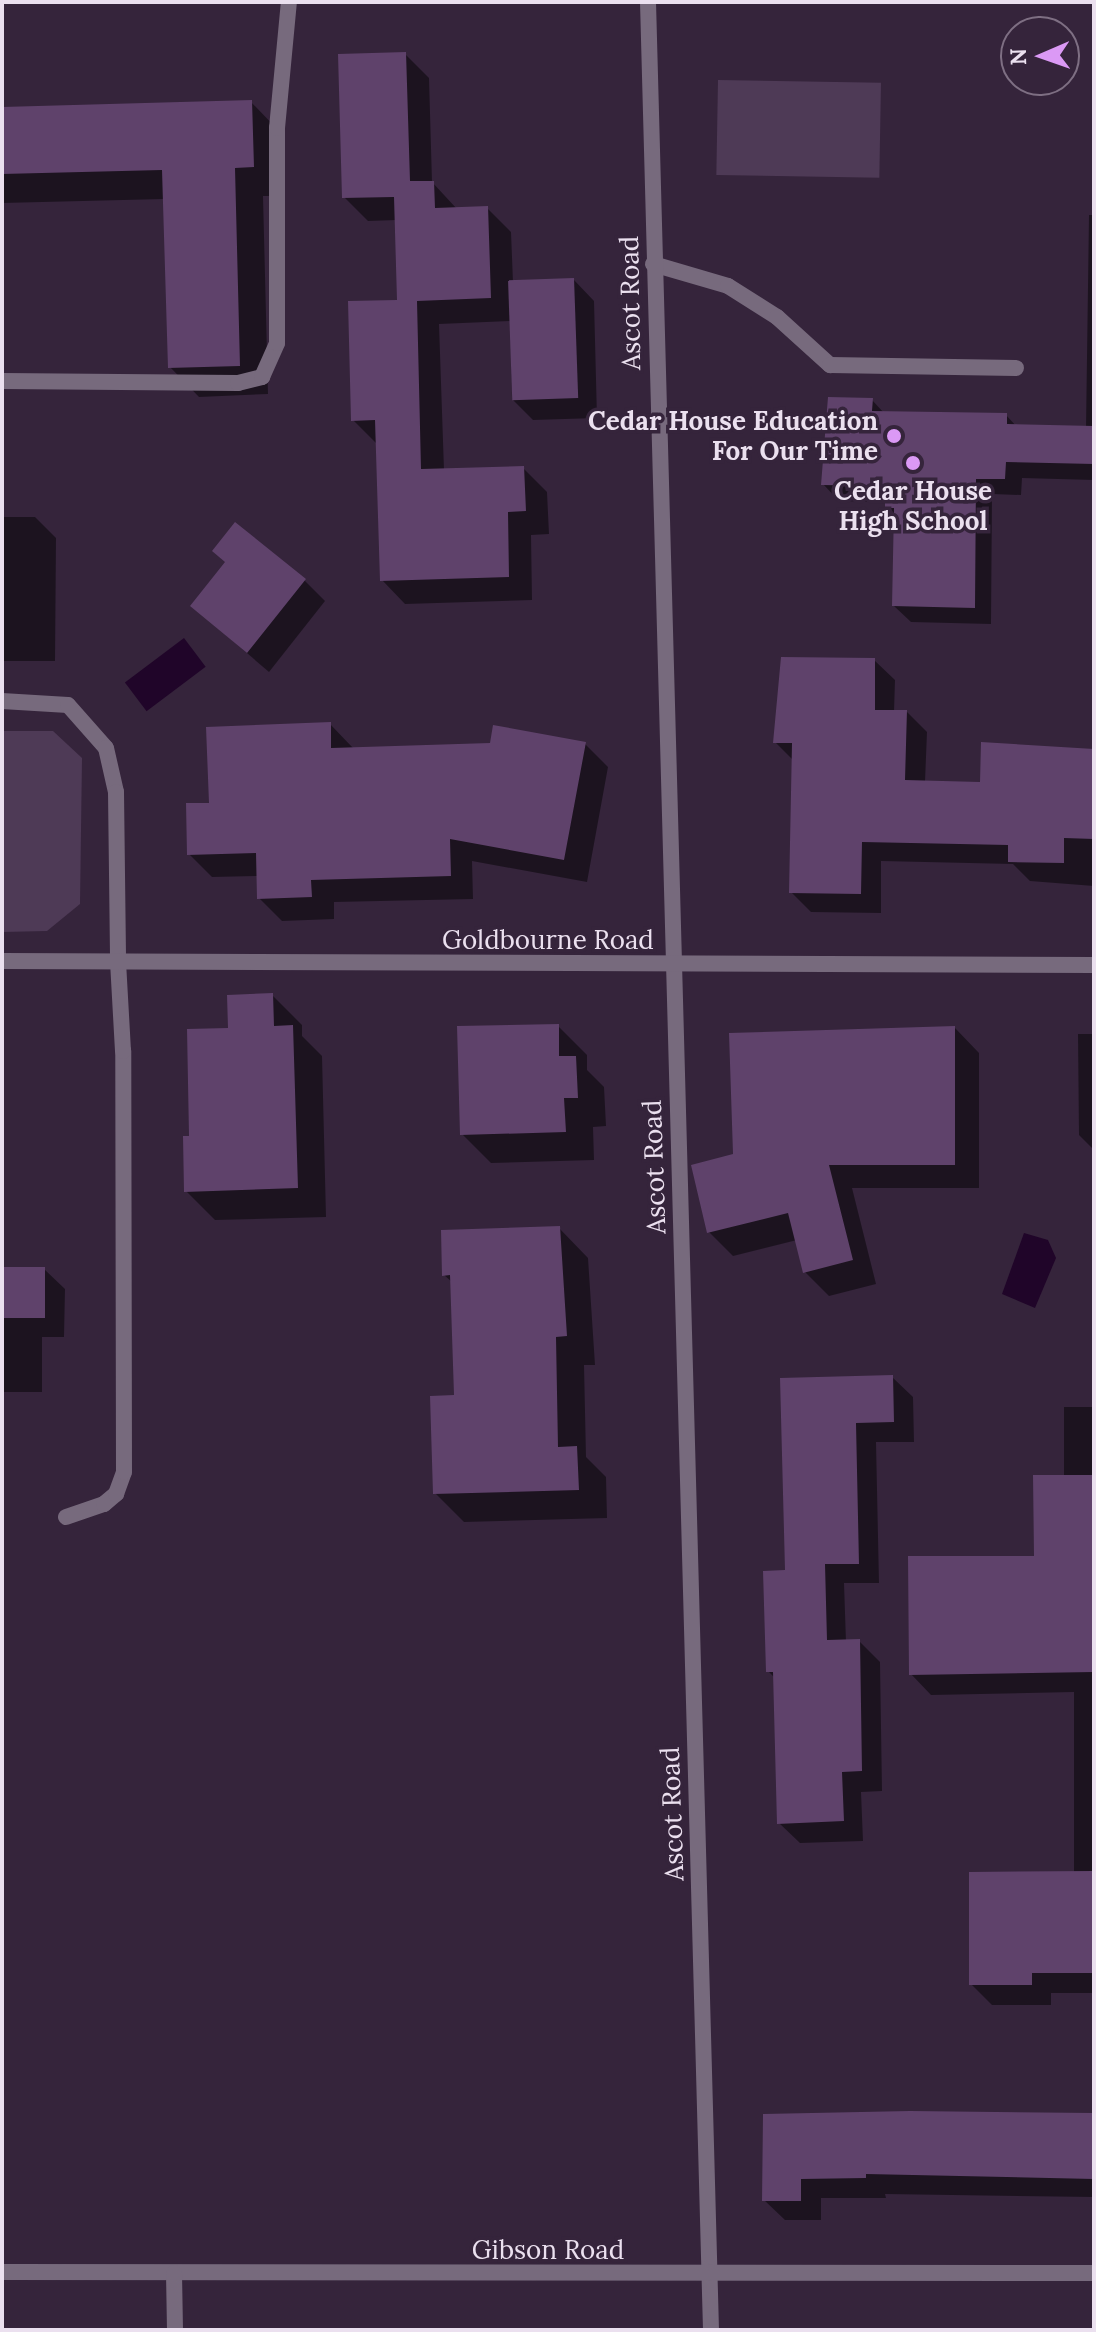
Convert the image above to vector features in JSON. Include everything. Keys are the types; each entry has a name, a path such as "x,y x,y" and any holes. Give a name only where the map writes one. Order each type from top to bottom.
{"street":[{"path":"2,381 238,383 262,377 277,343 277,128 289,2"},
{"name":"Ascot Road","path":"648,2 711,2330"},
{"path":"653,264 728,286 777,317 830,365 1016,368"},
{"path":"2,701 68,705 106,748 116,792 118,961 123,1051 124,1472 116,1494 104,1504 66,1517"},
{"name":"Goldbourne Road","path":"2,961 1094,965"},
{"name":"Gibson Road","path":"2,2272 1094,2273"},
{"path":"174,2273 175,2330"}],"shaded area":[{"path":"718,80 881,83 879,178 716,175"},
{"path":"184,638 206,667 147,711 125,683"},
{"path":"2,731 53,731 82,758 80,904 47,931 2,932"},
{"path":"1024,1233 1048,1240 1056,1258 1035,1308 1002,1294"}],"building":[{"path":"406,52 410,181 434,181 435,208 488,206 491,298 417,301 421,469 524,466 526,511 508,512 509,577 380,581 375,420 351,421 348,301 397,300 394,197 342,198 338,54"},
{"path":"252,100 254,167 235,168 240,366 168,368 162,170 2,174 2,107"},
{"path":"574,278 578,398 512,400 508,280"},
{"path":"828,397 873,398 872,411 1007,413 1007,424 1094,426 1094,464 1006,462 1005,479 976,479 975,608 892,606 894,508 885,508 885,486 821,485"},
{"path":"235,522 306,579 247,653 190,606 225,562 212,551"},
{"path":"781,657 875,658 875,710 907,710 905,780 980,782 981,742 1094,749 1094,839 1064,838 1064,863 1008,862 1008,845 862,842 861,894 789,893 792,743 773,743"},
{"path":"331,722 331,748 490,743 493,725 586,742 564,860 450,839 451,876 311,880 312,897 257,899 256,853 187,855 186,803 209,803 206,727"},
{"path":"273,993 274,1026 293,1025 298,1188 184,1192 183,1136 189,1136 187,1029 228,1028 227,995"},
{"path":"559,1024 559,1056 576,1056 578,1098 564,1098 566,1132 460,1135 457,1026"},
{"path":"955,1026 955,1165 829,1165 853,1260 803,1273 788,1213 707,1233 691,1165 733,1154 729,1033"},
{"path":"560,1226 567,1336 556,1337 558,1447 577,1446 579,1490 433,1494 430,1396 454,1395 450,1275 442,1276 441,1230"},
{"path":"2,1267 45,1267 45,1318 2,1318"},
{"path":"893,1375 894,1422 856,1423 859,1564 825,1564 827,1640 860,1639 862,1771 842,1772 844,1821 777,1824 773,1672 766,1672 763,1571 785,1570 780,1378"},
{"path":"1033,1475 1094,1475 1094,1672 909,1675 908,1556 1034,1556"},
{"path":"1094,1871 1094,1973 1032,1973 1032,1985 969,1985 969,1872"},
{"path":"910,2111 1094,2113 1094,2179 866,2174 866,2178 801,2179 801,2201 762,2201 763,2114"}],"place":[{"name":"Cedar House Education For Our Time","path":"894,436"},
{"name":"Cedar House High School","path":"913,463"}]}
